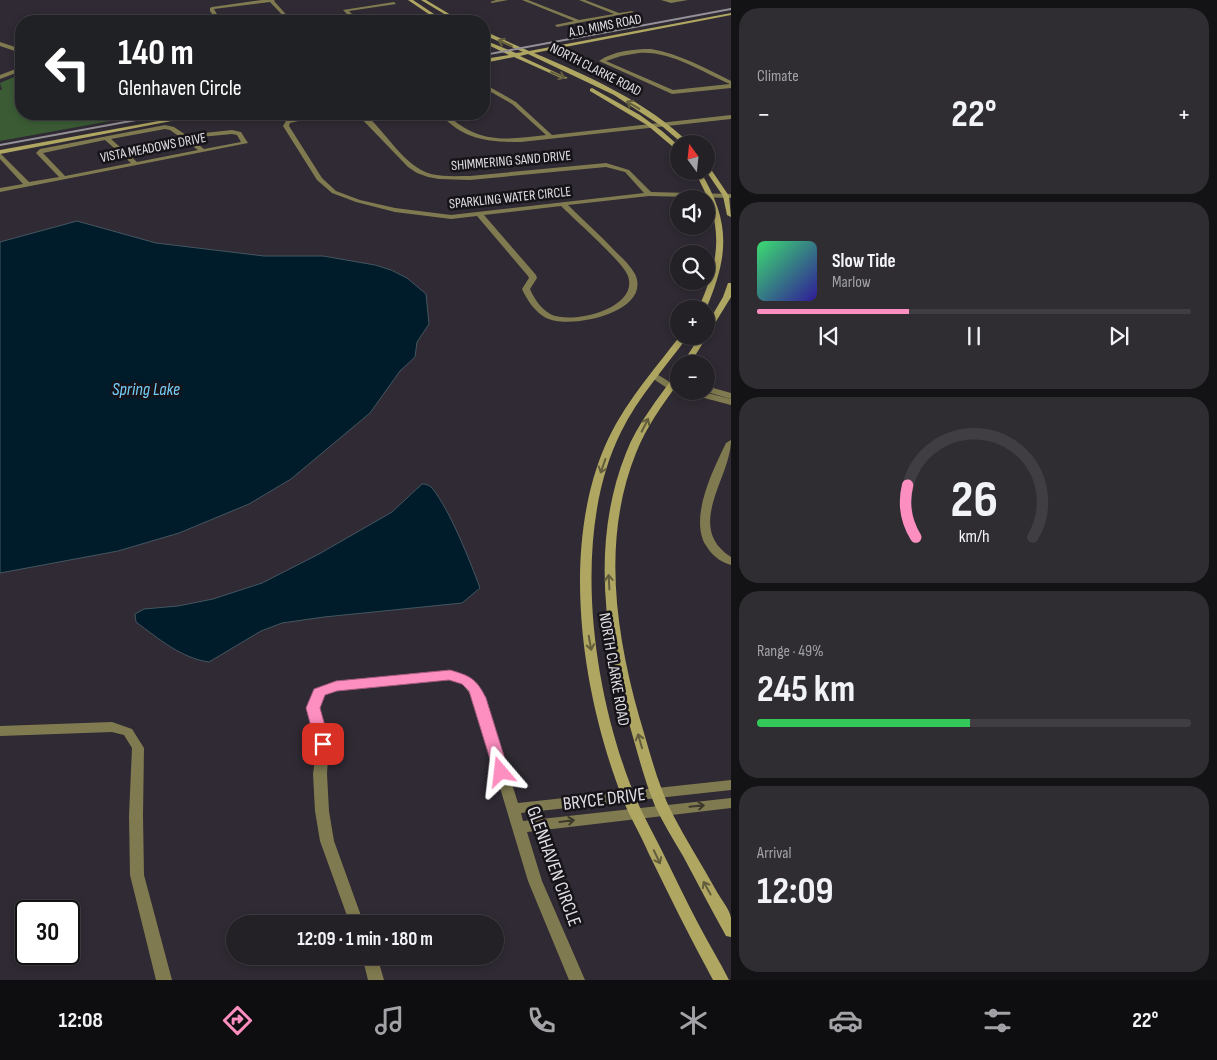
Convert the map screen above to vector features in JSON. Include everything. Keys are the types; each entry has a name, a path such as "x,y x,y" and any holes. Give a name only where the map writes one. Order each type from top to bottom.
{"street":[{"path":"215,15 212,8 272,0 285,15"},
{"path":"371,0 380,5"},
{"path":"410,0 434,15"},
{"path":"423,0 447,15"},
{"path":"492,2 506,0"},
{"path":"524,0 578,22"},
{"path":"582,0 619,14"},
{"path":"663,0 686,0"},
{"path":"351,15 346,10 394,3"},
{"path":"557,26 632,12"},
{"name":"A.D. MIMS ROAD","path":"490,60 731,14"},
{"name":"NORTH CLARKE ROAD","path":"490,36 620,97 664,125 676,135"},
{"path":"0,44 15,49"},
{"name":"NORTH CLARKE ROAD","path":"490,45 573,81"},
{"path":"651,51 679,60 731,85 672,92 602,61 609,58 651,51"},
{"path":"0,77 15,71"},
{"path":"490,89 514,102 550,136"},
{"name":"NORTH CLARKE ROAD","path":"589,89 632,113 670,142"},
{"path":"450,120 457,128 467,134 483,138 520,140 731,117"},
{"path":"0,154 174,120"},
{"name":"SPARKLING WATER CIRCLE","path":"293,120 288,122 286,126 319,179 334,192 358,201 411,212 451,216 480,215 649,194 670,194"},
{"name":"SHIMMERING SAND DRIVE","path":"368,120 409,166 419,173 450,178 470,178 606,165 627,172 649,194"},
{"path":"64,178 39,153 42,150 166,127 172,128 202,150"},
{"name":"VISTA MEADOWS DRIVE","path":"0,190 245,143 239,133 232,132 185,137"},
{"path":"106,138 135,163"},
{"path":"0,154 28,185"},
{"path":"715,178 728,196 731,215"},
{"name":"SPARKLING WATER CIRCLE","path":"715,195 728,196"},
{"path":"480,215 532,275 533,278 526,289 535,302 550,316 570,319 611,311 632,292 634,278 624,264 564,204"},
{"path":"706,300 719,267 722,239 715,208"},
{"path":"715,318 727,298 731,285"},
{"name":"NORTH CLARKE ROAD","path":"677,345 625,417 609,447 598,480 589,524 584,576 589,636 600,699 614,754 636,813 684,914 721,980"},
{"path":"655,376 670,380"},
{"name":"NORTH CLARKE ROAD","path":"670,390 645,425 631,452 621,482 613,523 609,577 615,642 627,696 664,810 731,931"},
{"path":"715,392 731,396"},
{"path":"715,398 731,402"},
{"path":"731,443 709,497 704,527 709,544 719,557 731,562"},
{"name":"GLENHAVEN CIRCLE","path":"354,915 327,841 322,811 320,774 323,744 313,708 319,692 336,686 450,675 466,680 474,688 479,698 535,881 578,980"},
{"path":"0,731 112,727 128,732 138,748 137,875 164,980"},
{"path":"727,785 731,803"},
{"name":"BRYCE DRIVE","path":"512,809 727,785"},
{"name":"BRYCE DRIVE","path":"519,827 731,803"},
{"path":"372,965 376,980"}],"green space":[{"path":"15,77 15,120 116,120 0,141 0,90 2,90 0,83"}],"water":[{"name":"Spring Lake","path":"77,221 156,243 264,256 323,256 375,265 407,278 426,294 429,324 417,342 415,357 400,371 370,413 291,479 249,504 179,533 118,551 0,573 0,242"},
{"path":"422,484 432,488 446,509 480,588 462,603 282,623 261,631 209,662 180,652 136,622 135,614 144,609 178,606 213,599 262,583 319,554 392,512"}],"railway":[{"path":"490,54 731,9"},
{"path":"0,145 136,120"}],"route":[{"path":"323,744 313,708 319,692 336,686 450,675 466,680 474,688 479,698 501,772"}]}
